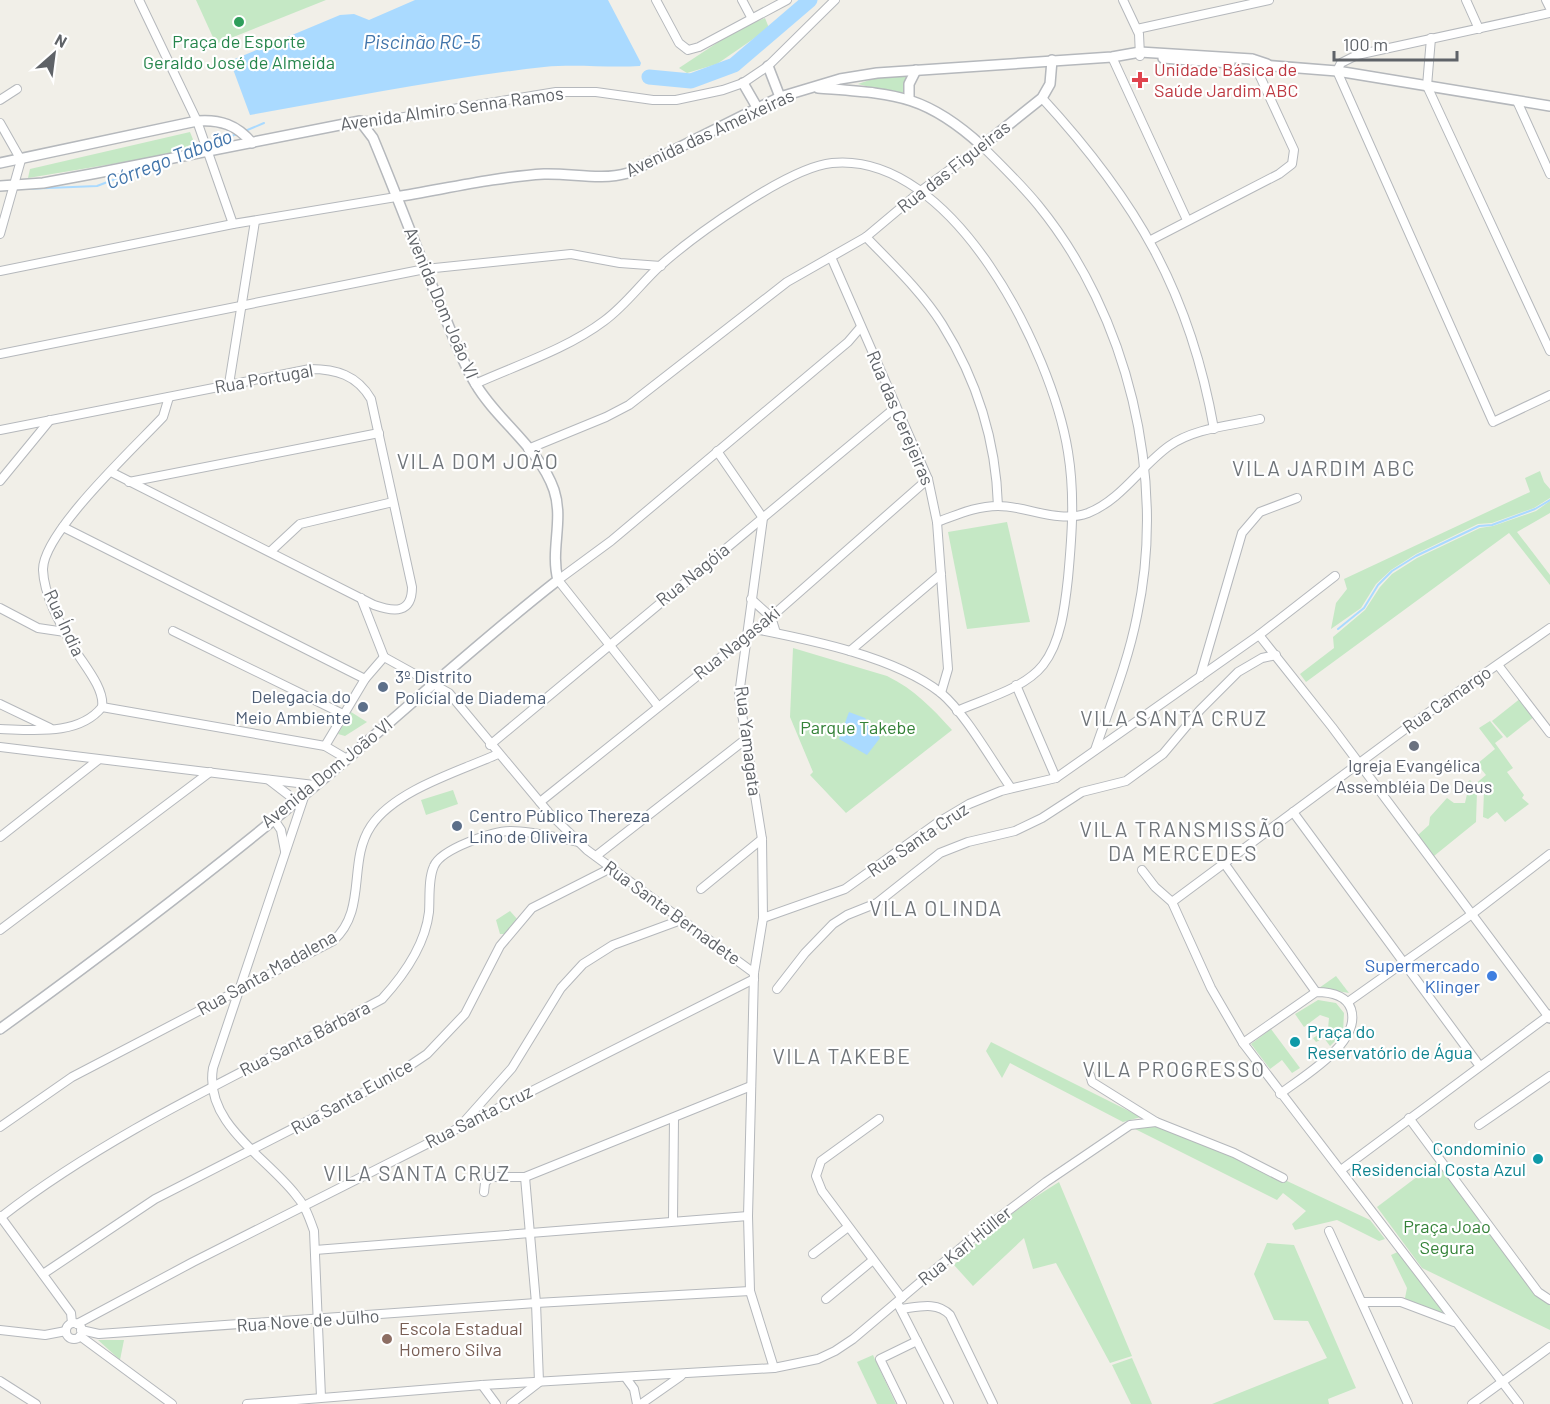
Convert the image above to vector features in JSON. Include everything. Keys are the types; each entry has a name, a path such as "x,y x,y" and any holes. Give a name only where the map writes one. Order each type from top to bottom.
{"street":[{"path":"139,0 197,121 233,224"},
{"path":"656,0 679,43 688,50 699,48 751,17 787,0"},
{"path":"742,0 751,17"},
{"name":"Avenida Almiro Senna Ramos","path":"0,186 16,186 360,121 386,120 556,92 585,92 634,99 676,100 742,83 768,66 835,0"},
{"path":"1123,0 1137,29 1137,54"},
{"path":"1137,29 1269,0"},
{"path":"1466,0 1479,29"},
{"path":"1546,0 1550,8"},
{"path":"1550,13 1357,55 1341,63 1337,71 1493,422 1550,395"},
{"path":"1431,38 1427,86 1550,351"},
{"name":"Avenida das Ameixeiras","path":"396,197 527,176 615,176 780,98 868,74 916,70 1137,54 1253,62 1337,71 1550,106"},
{"path":"1112,57 1187,220"},
{"path":"1052,60 1050,84 1042,98 1112,180 1151,240 1190,328 1206,381 1214,429"},
{"path":"1151,240 1279,174 1292,164 1294,150 1253,62"},
{"path":"768,66 780,98"},
{"path":"909,98 909,84 916,70"},
{"path":"742,83 758,109"},
{"path":"810,88 871,92 909,98 939,112 982,146 1039,205 1079,264 1103,315 1127,376 1136,412 1147,521 1141,593 1131,640 1095,750"},
{"path":"0,100 16,89"},
{"name":"Rua das Figueiras","path":"528,449 606,417 629,405 787,282 866,237 922,190 1042,98"},
{"path":"1516,101 1550,174"},
{"path":"0,163 197,121 223,122 232,126 252,143"},
{"name":"Avenida Dom João VI","path":"0,1029 140,926 347,759 512,616 558,580 555,558 558,509 554,490 545,471 475,384 425,269 373,138 360,121"},
{"path":"0,123 21,160 16,186 0,234"},
{"path":"475,384 585,334 620,309 661,266 747,203 809,167 849,162 867,165 889,171 922,190 972,244 1026,324 1052,386 1071,468 1074,516 1066,588 1056,637 1043,665 1016,685 957,711"},
{"path":"0,271 233,224 396,197"},
{"path":"230,384 255,221"},
{"path":"866,237 941,322 971,378 995,458 998,506"},
{"path":"0,354 425,269 572,254 620,263 661,266"},
{"name":"Rua das Cerejeiras","path":"831,257 860,328 928,479 937,522 948,669 940,693"},
{"path":"658,706 558,580 611,541 848,342 860,328"},
{"name":"Rua Portugal","path":"0,430 310,369 336,371 364,388 371,399 412,587 412,599 400,610 386,609 361,598"},
{"name":"Rua Índia","path":"102,707 100,692 65,632 45,583 43,567 47,552 63,527 163,417 169,397"},
{"name":"Rua Nagóia","path":"490,744 896,407"},
{"path":"0,481 50,420"},
{"path":"937,522 966,511 998,506 1044,514 1074,516 1097,508 1143,471 1170,445 1198,432 1260,420"},
{"path":"129,482 379,433"},
{"path":"717,451 763,518"},
{"path":"111,472 361,598 384,657 365,680 325,746"},
{"name":"Rua Nagasaki","path":"540,801 771,617 928,479"},
{"path":"1200,677 1242,533 1260,512 1297,498"},
{"path":"271,551 300,524 393,502"},
{"name":"Rua Yamagata","path":"763,518 739,694 762,839 763,918 754,976 751,1086 748,1216 750,1291 774,1368"},
{"path":"63,527 365,680"},
{"path":"849,651 941,574"},
{"name":"Rua Santa Cruz","path":"763,918 833,896 951,814 1011,788 1056,778 1259,635 1335,576"},
{"path":"751,599 771,617 776,633"},
{"path":"0,608 48,632 65,632"},
{"name":"Rua Camargo","path":"1172,902 1412,724 1550,628"},
{"path":"755,629 849,651 895,668 940,693 957,711 1011,788"},
{"path":"173,631 234,658 343,714"},
{"path":"1259,635 1549,1016 1479,1065 1341,1170"},
{"path":"777,989 805,953 833,924 847,915 877,903 940,853 968,842 1015,831 1042,818 1082,792 1126,781 1163,754 1200,710 1238,672 1262,658 1276,655"},
{"name":"Rua Santa Bernadete","path":"384,657 449,693 498,754 579,842 754,976"},
{"path":"1498,665 1550,733"},
{"path":"1016,685 1056,778"},
{"path":"0,704 52,729"},
{"path":"0,729 52,729 82,723 102,707 325,746 347,759"},
{"path":"596,856 746,739"},
{"path":"0,747 314,785"},
{"name":"Rua Santa Madalena","path":"0,1127 72,1077 333,941 342,933 353,912 362,848 371,825 415,790 498,754"},
{"path":"0,837 98,760"},
{"path":"0,930 210,772"},
{"path":"268,779 295,800"},
{"path":"305,793 213,1068 211,1088 221,1113 305,1207 314,1231 321,1397"},
{"path":"1293,812 1479,1065"},
{"path":"273,818 281,830 286,855"},
{"path":"281,830 295,823"},
{"name":"Rua Santa Bárbara","path":"0,1217 38,1188 102,1146 382,999 399,981 421,941 428,914 432,870 439,857 465,845 511,831 579,842"},
{"path":"701,889 762,839"},
{"path":"1348,1002 1472,914 1550,854"},
{"path":"1224,863 1316,992"},
{"name":"Rua Santa Eunice","path":"43,1274 155,1199 390,1079 427,1054 465,1014 500,946 532,908 611,868"},
{"path":"1142,870 1155,887 1172,902 1210,988 1243,1043 1520,1404"},
{"path":"461,1126 512,1068 561,988 583,964 614,945 681,920"},
{"name":"Rua Santa Cruz","path":"78,1328 193,1262 305,1207 754,976"},
{"path":"1243,1043 1307,996 1316,992 1337,995 1348,1002 1352,1012 1352,1025 1342,1045 1280,1094"},
{"path":"1090,1076 1092,1082 1156,1122 1234,1153 1283,1178"},
{"path":"1479,1125 1550,1076"},
{"path":"484,1192 485,1183 490,1177 525,1177 751,1086"},
{"path":"673,1220 674,1118"},
{"path":"1408,1118 1538,1292 1550,1300"},
{"path":"879,1119 821,1161 817,1169 818,1183 873,1260 900,1303 949,1404"},
{"name":"Rua Karl Hüller","path":"246,1404 482,1385 682,1376 774,1368 818,1359 835,1351 900,1303 976,1235 1046,1182 1130,1125 1156,1122"},
{"path":"511,1404 539,1382 536,1303 525,1177"},
{"path":"315,1250 673,1220 748,1216"},
{"path":"0,1217 43,1274 78,1328 172,1404"},
{"path":"813,1254 848,1227"},
{"path":"1329,1231 1364,1302 1408,1404"},
{"path":"826,1299 873,1260"},
{"name":"Rua Nove de Julho","path":"78,1328 99,1334 536,1303 750,1291"},
{"path":"1364,1302 1401,1302 1455,1322"},
{"path":"900,1303 944,1308 950,1315 993,1404"},
{"path":"66,1331 71,1339 78,1328"},
{"path":"0,1330 45,1335 78,1328"},
{"path":"902,1404 880,1359 917,1341"},
{"path":"1473,1404 1550,1347"},
{"path":"626,1378 634,1389 639,1404 682,1376"},
{"path":"0,1381 36,1404"},
{"path":"482,1385 496,1404"}],"green space":[{"name":"Praça de Esporte Geraldo José de Almeida","path":"196,0 326,0 216,44"},
{"path":"765,18 769,28 717,64 687,73 679,68 738,29"},
{"path":"911,74 903,89 905,96 858,84 878,77"},
{"path":"190,132 196,147 172,154 28,178 30,169"},
{"path":"1540,471 1544,482 1550,489 1550,498 1534,508 1492,523 1478,524 1416,554 1391,570 1376,584 1361,608 1331,629 1336,603 1347,589 1344,579 1530,492 1525,478"},
{"path":"1550,501 1550,513 1517,532 1550,575 1550,585 1509,533 1306,682 1300,674 1334,648 1333,637 1365,610 1380,587 1392,574 1417,558 1480,528 1493,526 1536,511"},
{"path":"1007,522 1030,622 967,629 948,532"},
{"name":"Parque Takebe","path":"793,648 897,681 930,707 952,730 846,813 810,775 813,772 790,717"},
{"path":"1521,698 1535,716 1507,738 1492,721"},
{"path":"351,712 367,722 345,736 338,734"},
{"path":"1490,721 1503,737 1495,743 1513,768 1507,772 1524,795 1522,798 1529,804 1505,822 1497,812 1488,819 1483,817 1484,791 1477,792 1476,822 1434,856 1418,835 1429,825 1430,817 1447,798 1454,803 1465,803 1467,794 1462,787 1470,780 1474,785 1486,775 1477,764 1495,749 1479,728"},
{"path":"453,790 458,804 426,815 421,800"},
{"path":"510,911 518,920 507,934 500,934 496,920"},
{"path":"1336,976 1349,993 1319,988"},
{"path":"1318,1000 1336,1003 1344,1013 1343,1033 1330,1046 1324,1038 1316,1042 1313,1038 1328,1029 1329,1018 1320,1015 1304,1027 1295,1014"},
{"path":"1271,1029 1300,1068 1292,1073 1282,1060 1270,1069 1251,1044"},
{"path":"991,1042 1141,1117 1123,1122 1010,1063 1002,1078 986,1051"},
{"path":"1155,1124 1234,1156 1370,1220 1385,1239 1379,1241 1337,1220 1295,1230 1292,1224 1306,1211 1283,1193 1277,1200 1135,1129"},
{"name":"Praça Joao Segura","path":"1438,1161 1550,1302 1550,1330 1422,1268 1377,1207"},
{"path":"1059,1182 1132,1356 1110,1363 1056,1263 1033,1269 1024,1238 973,1286 954,1265 1004,1220"},
{"path":"1267,1243 1294,1245 1356,1388 1328,1399 1329,1404 1212,1404 1327,1358 1308,1321 1274,1320 1254,1274"},
{"path":"1402,1250 1450,1317 1407,1302 1405,1298 1407,1288 1391,1255"},
{"path":"98,1340 124,1340 120,1360"},
{"path":"873,1355 896,1404 877,1404 857,1362"},
{"path":"1132,1358 1152,1404 1131,1404 1112,1365"}],"water":[{"name":"Piscinão RC-5","path":"415,0 608,0 641,63 640,66 616,67 544,67 396,89 250,115 230,61 340,15 354,14 369,20"},
{"path":"849,712 865,718 880,738 867,755 839,739"}],"waterway":[{"name":"Córrego Taboão","path":"649,77 691,81 734,65 810,0"},
{"name":"Córrego Taboão","path":"245,131 264,123"},
{"name":"Córrego Taboão","path":"208,144 237,134"},
{"name":"Córrego Taboão","path":"24,189 97,186 147,167"},
{"path":"1338,629 1364,608 1378,585 1392,571 1416,556 1479,526 1492,525 1535,509 1550,500"}],"place":[{"name":"Praça de Esporte Geraldo José de Almeida","path":"239,22"},
{"name":"Unidade Básica de Saúde Jardim ABC","path":"1140,80"},
{"name":"3º Distrito Policial de Diadema","path":"383,687"},
{"name":"Delegacia do Meio Ambiente","path":"363,707"},
{"name":"Igreja Evangélica Assembléia De Deus","path":"1414,746"},
{"name":"Centro Público Thereza Lino de Oliveira","path":"457,826"},
{"name":"Supermercado Klinger","path":"1492,976"},
{"name":"Praça do Reservatório de Água","path":"1295,1042"},
{"name":"Condominio Residencial Costa Azul","path":"1538,1159"},
{"name":"Escola Estadual Homero Silva","path":"387,1339"}],"district":[{"name":"VILA DOM JOÃO","path":"478,462"},
{"name":"VILA JARDIM ABC","path":"1324,469"},
{"name":"VILA SANTA CRUZ","path":"1174,719"},
{"name":"VILA TRANSMISSÃO DA MERCEDES","path":"1183,842"},
{"name":"VILA OLINDA","path":"936,909"},
{"name":"VILA TAKEBE","path":"842,1057"},
{"name":"VILA PROGRESSO","path":"1174,1070"},
{"name":"VILA SANTA CRUZ","path":"417,1174"}]}
